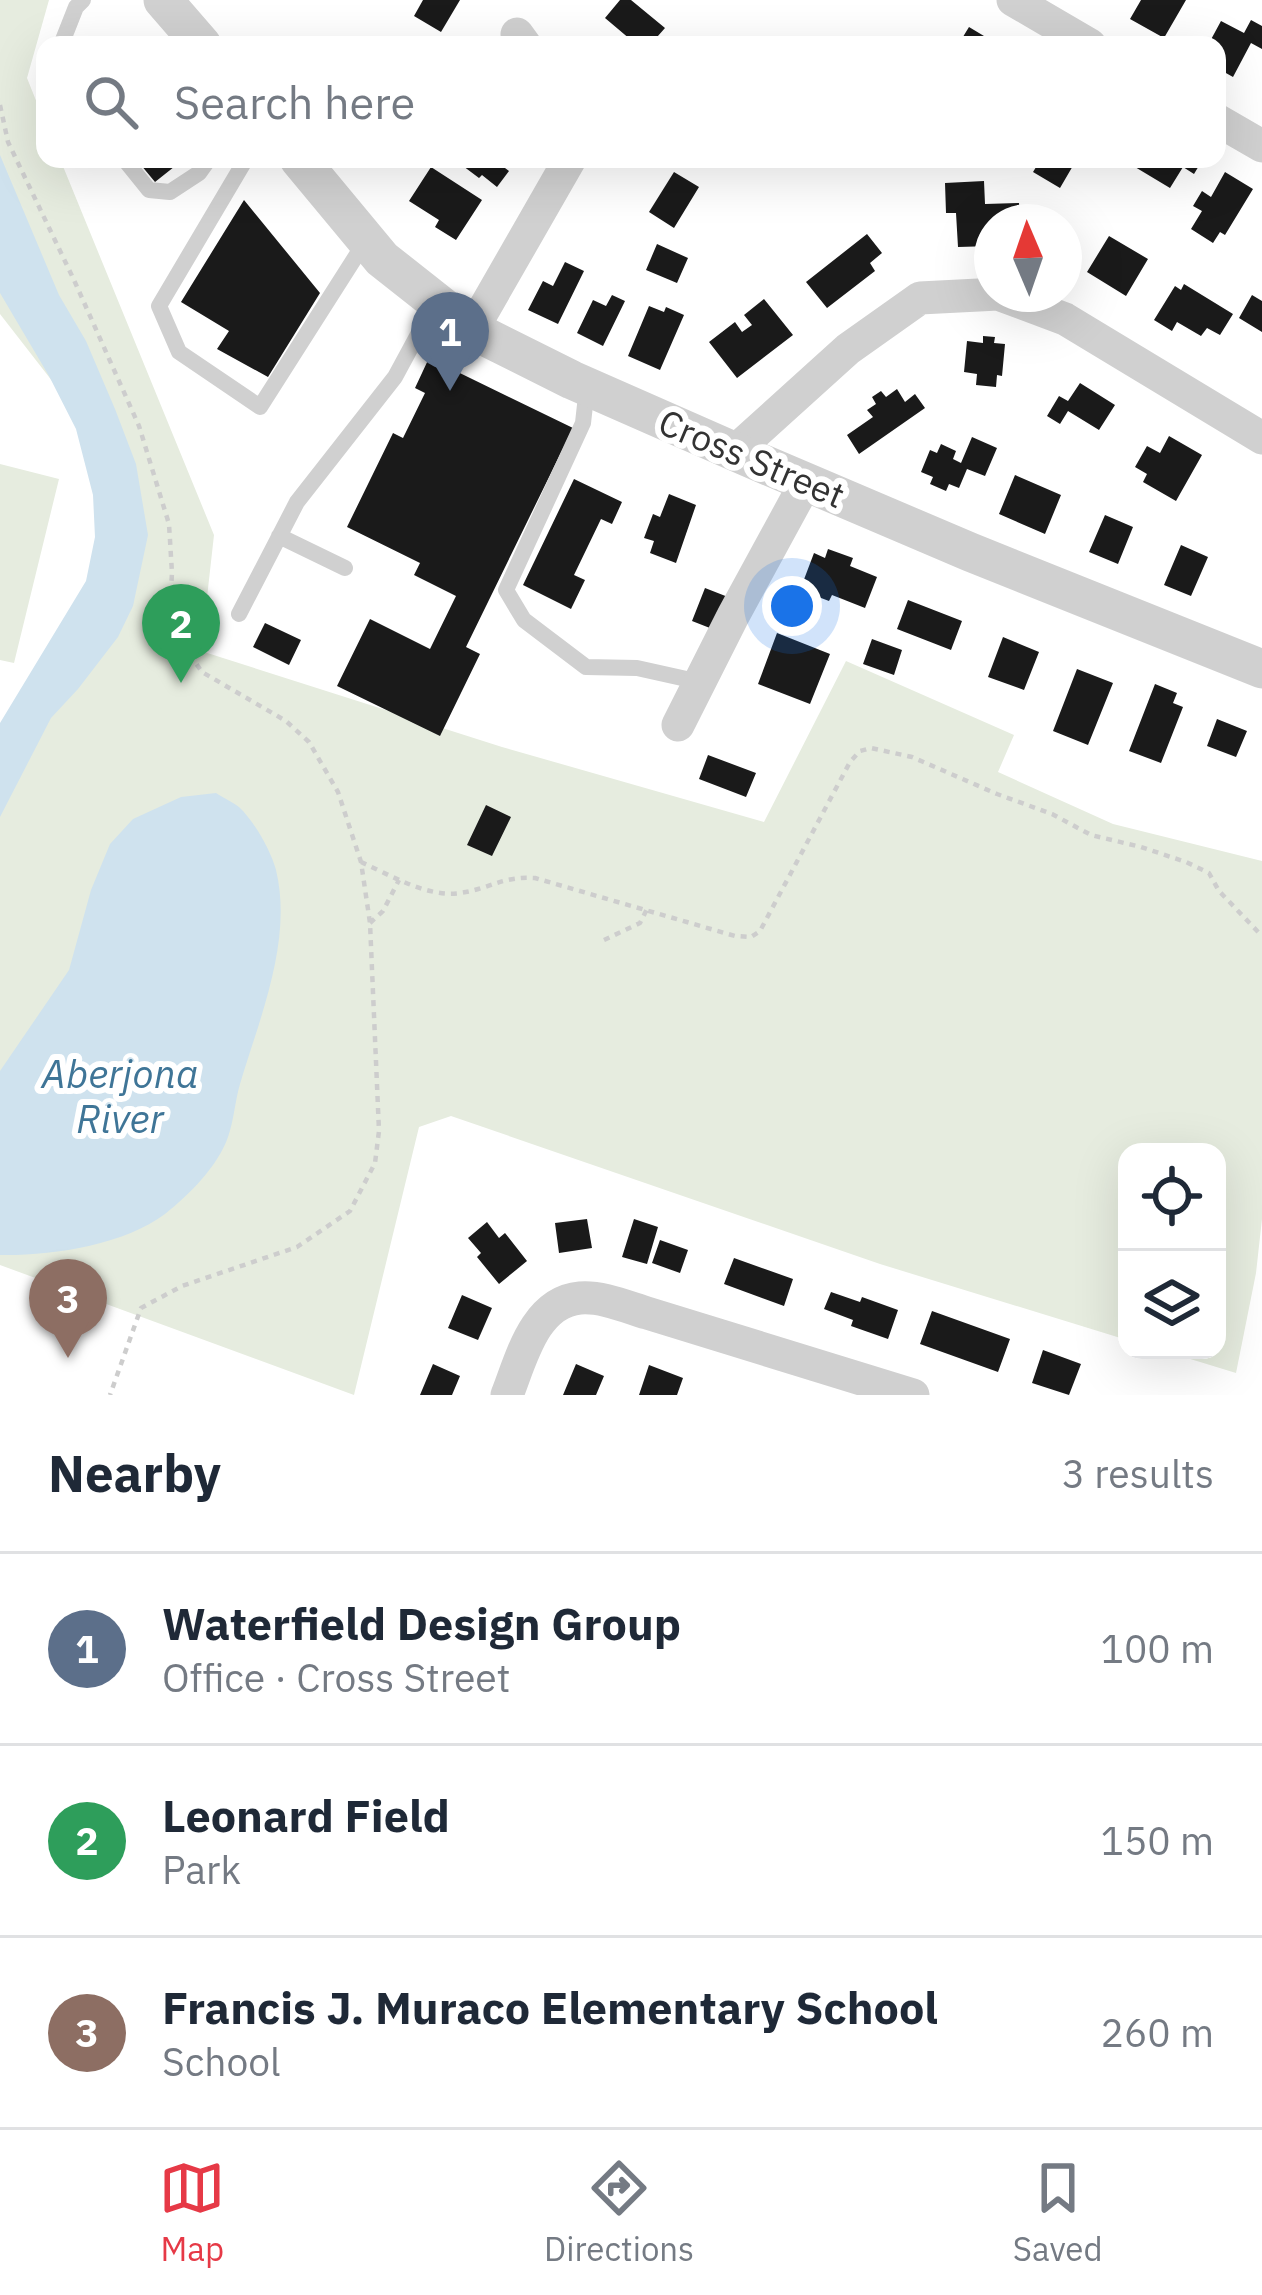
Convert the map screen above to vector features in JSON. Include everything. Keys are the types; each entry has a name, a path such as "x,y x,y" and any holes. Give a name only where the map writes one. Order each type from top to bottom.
{"street":[{"path":"163,0 194,36"},
{"path":"1028,5 1076,36"},
{"path":"1226,125 1262,146"},
{"name":"Cross Street","path":"306,168 382,259 472,330 734,452 970,553 1262,669"},
{"path":"472,330 565,168"},
{"path":"734,452 848,349 920,298 998,295 1065,319 1262,438"},
{"path":"678,725 806,482"},
{"path":"507,1395 535,1327 556,1306 579,1298 647,1312 914,1395"}],"lane":[{"path":"65,36 83,0"},
{"path":"131,168 149,190 170,191 203,168"},
{"path":"241,168 159,305 178,352 260,407 366,241"},
{"path":"239,614 297,502 395,376 435,302"},
{"path":"587,386 583,423 506,590 524,620 586,667 638,668 700,682"},
{"path":"279,536 345,568"}],"path":[{"path":"0,105 8,142 139,426 169,524 170,604 183,645 202,672 286,721 309,742 338,792 361,862 370,923 379,1131 375,1163 350,1211 297,1247 182,1286 141,1308 110,1395"},
{"path":"361,862 399,880 454,894 514,877 535,878 751,937 760,931 850,762 871,748 912,757 1052,814 1091,835 1186,862 1208,873 1262,936"},
{"path":"370,923 383,911 399,880"},
{"path":"604,940 640,922 647,909"}],"shaded area":[{"path":"0,0 49,0 27,78 36,100 36,168 64,168 214,535 201,651 502,747 764,822 846,661 1014,735 998,772 1113,824 1262,861 1262,1219 1236,1373 1190,1359 1226,1359 1226,1143 1118,1143 1118,1337 880,1264 451,1116 419,1127 354,1395 0,1265 0,784 124,575 84,422 0,314"},
{"path":"0,464 59,479 14,663 0,660"}],"water":[{"path":"0,155 59,295 86,341 115,409 136,464 148,535 133,606 118,637 51,718 0,817 0,723 86,581 95,537 93,495 76,429 0,293"},
{"name":"Aberjona River","path":"216,793 239,807 256,828 274,862 280,897 272,978 223,1148 193,1189 148,1225 86,1247 0,1255 0,1071 69,970 91,890 110,844 133,819 181,797"}],"building":[{"path":"423,0 460,0 441,32 414,16"},
{"path":"620,0 631,0 665,28 658,36 626,36 605,18"},
{"path":"1141,0 1186,0 1165,36 1130,19"},
{"path":"1251,20 1262,26 1262,49 1251,43 1233,77 1226,73 1226,36 1213,36 1221,21 1244,33"},
{"path":"969,27 984,36 964,36"},
{"path":"143,168 173,168 155,182"},
{"path":"430,168 482,200 456,240 435,227 439,220 409,201"},
{"path":"466,168 509,171 497,187 482,175 479,178"},
{"path":"1035,168 1072,168 1060,188 1033,172"},
{"path":"1137,168 1182,168 1170,188"},
{"path":"674,172 699,187 674,228 649,212"},
{"path":"1225,172 1253,189 1225,235 1220,232 1213,243 1191,229 1202,211 1193,206 1202,191 1211,197"},
{"path":"984,181 985,204 974,204 974,247 958,247 956,213 946,213 945,183"},
{"path":"244,200 320,293 268,377 217,349 229,331 181,302"},
{"path":"867,234 882,253 870,263 875,271 827,308 806,282"},
{"path":"1109,236 1148,259 1126,296 1087,272"},
{"path":"657,244 688,258 677,283 646,270"},
{"path":"565,262 584,271 558,324 528,310 543,281 553,286"},
{"path":"1184,284 1233,314 1220,335 1207,328 1201,336 1177,322 1172,331 1154,320 1175,286 1181,290"},
{"path":"612,295 625,301 603,346 577,333 593,300 606,306"},
{"path":"1252,295 1262,301 1262,332 1239,318"},
{"path":"764,299 793,335 737,378 709,342 735,322 742,332 752,325 744,315"},
{"path":"649,306 684,315 660,370 628,356"},
{"path":"983,336 1005,344 1002,376 997,375 996,387 976,385 977,374 964,372 967,341 983,343"},
{"path":"429,358 573,428 466,647 480,654 440,736 337,686 370,619 430,649 456,596 414,575 420,563 347,527 393,433 403,438 425,393 415,388"},
{"path":"1080,383 1115,405 1099,430 1068,411 1060,424 1047,416 1059,396 1068,401"},
{"path":"897,389 905,402 915,394 925,408 859,454 847,435 873,417 867,410 876,404 872,397 881,391 886,397"},
{"path":"1169,436 1202,455 1176,501 1143,482 1147,474 1135,467 1147,446 1160,453"},
{"path":"972,437 997,448 985,476 967,469 959,488 949,484 946,491 930,484 933,477 921,472 930,450 937,453 941,444 956,451 953,459 961,463"},
{"path":"1015,475 1061,495 1045,534 999,514"},
{"path":"574,479 622,502 612,524 601,519 574,575 585,580 571,609 523,585"},
{"path":"669,494 696,505 676,563 650,553 654,541 644,538 653,514 660,517"},
{"path":"1105,515 1133,527 1118,564 1089,552"},
{"path":"1181,545 1208,557 1191,596 1164,585"},
{"path":"828,549 853,558 850,566 877,577 865,608 832,595 829,601 800,590 814,553 825,558"},
{"path":"705,588 728,597 715,630 692,621"},
{"path":"908,600 962,621 951,650 897,629"},
{"path":"265,623 301,640 289,665 253,647"},
{"path":"777,633 830,654 810,704 758,684"},
{"path":"1003,637 1039,652 1024,690 988,677"},
{"path":"872,639 902,650 894,675 863,664"},
{"path":"1077,669 1113,683 1088,745 1053,731"},
{"path":"1155,684 1177,693 1173,703 1183,707 1161,763 1129,751"},
{"path":"1217,719 1247,731 1236,757 1207,746"},
{"path":"708,755 756,773 746,797 699,779"},
{"path":"486,805 511,817 492,856 467,845"},
{"path":"587,1219 592,1248 559,1253 555,1223"},
{"path":"634,1219 658,1227 647,1264 622,1257"},
{"path":"487,1222 499,1238 505,1233 527,1261 499,1284 468,1238"},
{"path":"660,1240 688,1250 680,1273 652,1263"},
{"path":"734,1258 793,1279 784,1306 724,1284"},
{"path":"831,1292 898,1310 888,1339 851,1326 853,1320 824,1309"},
{"path":"462,1295 492,1308 478,1340 448,1328"},
{"path":"932,1311 1010,1339 998,1372 920,1344"},
{"path":"1043,1350 1081,1364 1069,1395 1032,1383"},
{"path":"433,1364 460,1376 452,1395 420,1395"},
{"path":"576,1364 604,1376 596,1395 563,1395"},
{"path":"649,1365 683,1378 677,1395 639,1395"}],"place":[{"name":"Waterfield Design Group","path":"450,391"},
{"name":"Leonard Field","path":"181,683"},
{"name":"Francis J. Muraco Elementary School","path":"68,1358"}]}
